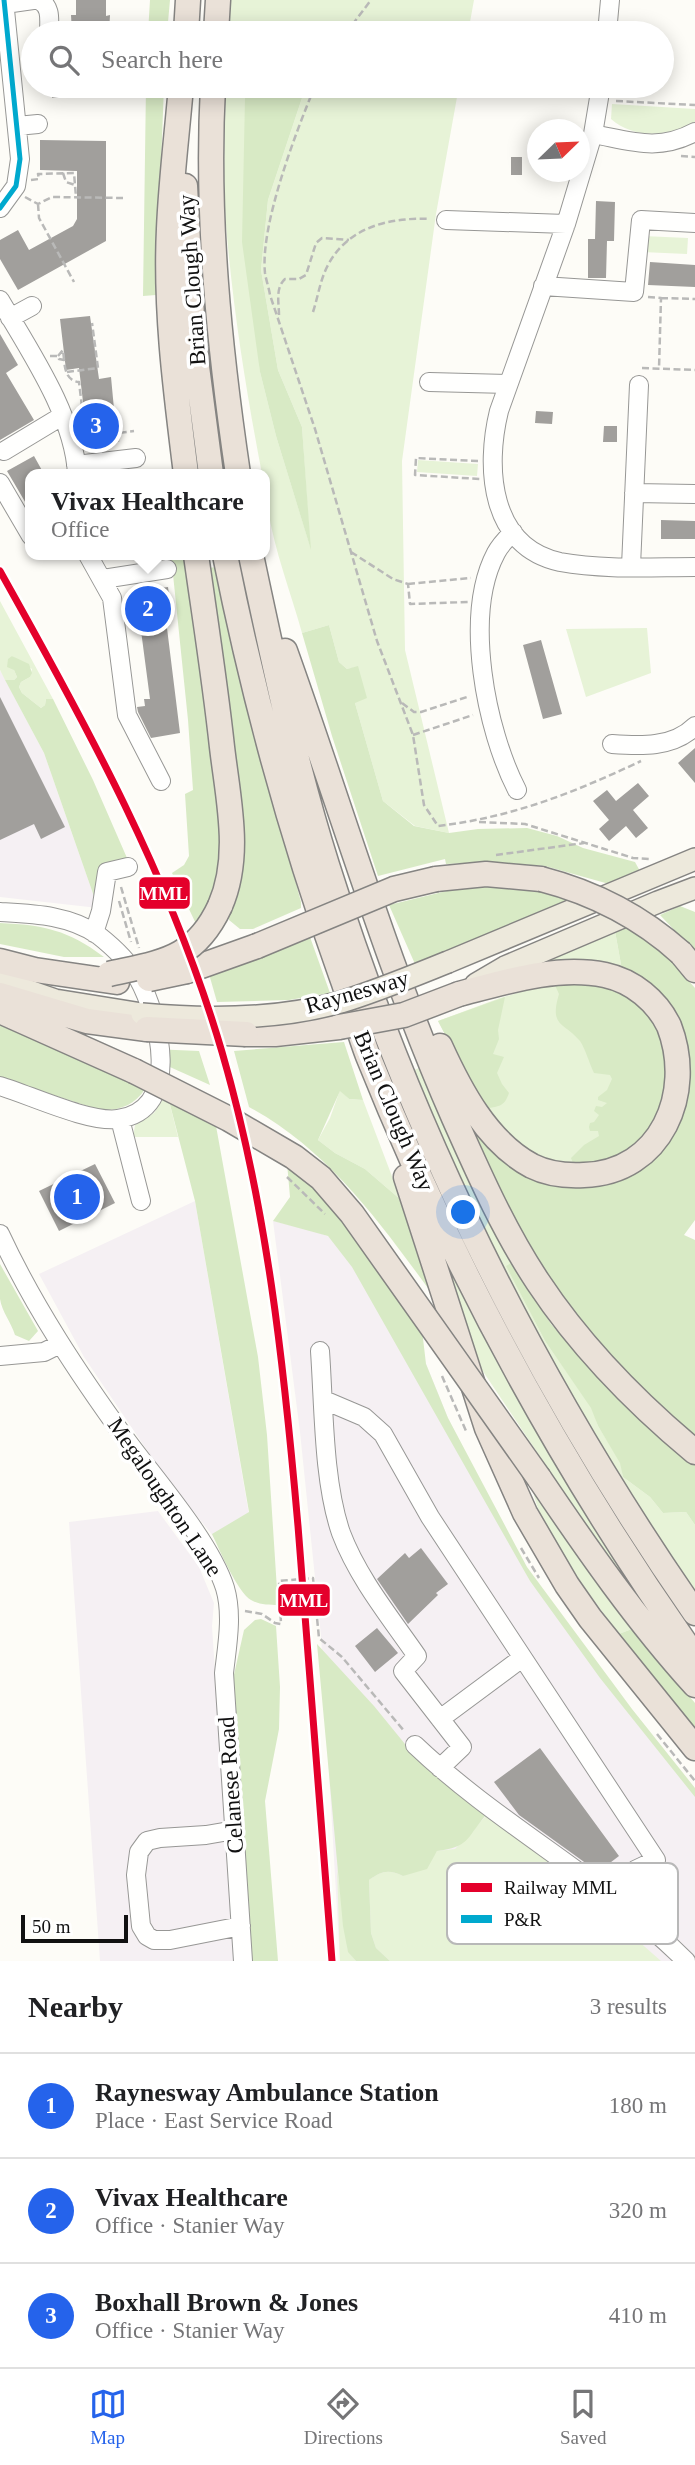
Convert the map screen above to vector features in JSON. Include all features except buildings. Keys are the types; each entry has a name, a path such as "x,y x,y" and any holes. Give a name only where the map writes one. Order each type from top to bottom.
{"highway":[{"path":"187,21 188,0"},
{"path":"217,21 218,0"},
{"path":"182,98 169,231 169,269 176,396 185,469"},
{"name":"Brian Clough Way","path":"183,98 189,286 210,469"},
{"name":"Brian Clough Way","path":"213,98 212,199 219,313 237,469"},
{"path":"108,972 171,959 188,949 205,932 220,906 228,884 231,864 230,814 197,560"},
{"name":"Brian Clough Way","path":"226,560 253,687 295,842 367,1053 417,1172 473,1289 516,1370 603,1521 695,1657"},
{"name":"Brian Clough Way","path":"252,560 282,698 326,864 402,1074 492,1274 540,1365 640,1532 695,1613"},
{"path":"253,560 384,940 436,1078 491,1198 528,1266 559,1312 607,1372 695,1452"},
{"path":"0,961 35,970 108,972 149,979 200,968 394,889 436,879 486,874 541,879 564,885 622,909 658,934 688,962"},
{"path":"384,940 426,1014 469,1102 501,1142 520,1158 561,1175 589,1175 612,1170 636,1160 660,1138 679,1099 681,1062 678,1047 665,1017 656,1005 635,987 603,975 559,973 501,983 459,994"},
{"name":"Raynesway","path":"0,995 87,1021 148,1021 234,1034 312,1031 404,1014 459,994"},
{"path":"0,1010 204,1106 286,1152 321,1178 352,1214 597,1562 695,1685"},
{"path":"367,1053 487,1428 524,1513 567,1585 630,1669 695,1748"}],"main road":[{"name":"Raynesway","path":"0,981 55,1000 148,1021 179,1017 228,1018 281,1013 339,1002 448,962 695,859"},
{"name":"Raynesway","path":"459,994 505,967 658,901 695,888"}],"street":[{"path":"608,21 610,0"},
{"path":"0,208 15,186 20,159 17,127 7,101 4,2 42,1 49,14 49,21"},
{"path":"599,98 593,134 566,225 542,286 496,424 492,471 499,507 513,532 530,548 558,561 695,567"},
{"path":"17,127 38,124"},
{"path":"593,134 656,145 695,132"},
{"path":"446,220 566,225"},
{"path":"542,286 634,292 641,220 695,223"},
{"path":"0,300 45,380 73,415 76,469 136,458"},
{"path":"10,318 32,306"},
{"path":"429,382 509,384"},
{"path":"631,566 639,385"},
{"path":"4,451 73,415"},
{"path":"0,483 25,526"},
{"path":"634,493 695,494"},
{"path":"513,532 494,555 482,602 480,639 490,710 508,772 517,790"},
{"path":"91,560 112,598 127,715 161,781"},
{"path":"103,579 167,569"},
{"path":"611,744 645,746 681,737 695,726"},
{"path":"0,1086 100,1119 120,1119 133,1114 153,1096 160,1082 161,1064 137,975 108,972 94,933 101,911 107,872 123,874"},
{"path":"0,912 60,918 94,933"},
{"path":"120,1119 141,1201"},
{"name":"Megaloughton Lane","path":"0,1234 21,1279 60,1344 214,1562 225,1589 228,1608"},
{"path":"0,1356 44,1352 60,1344"},
{"path":"320,1352 328,1465 336,1516 368,1586 417,1656 403,1671 462,1747 440,1768"},
{"path":"324,1400 364,1417 383,1434 430,1517 656,1860 650,1863"},
{"name":"Celanese Road","path":"228,1608 224,1673 243,1961"},
{"path":"440,1719 522,1658"},
{"path":"415,1745 440,1768 566,1863"},
{"path":"235,1830 160,1838 147,1842 139,1852 136,1875 141,1926 147,1936 154,1940 170,1940 240,1926"},
{"path":"667,1944 686,1961"}],"path":[{"path":"355,21 371,0"},
{"path":"310,98 299,123 271,218 265,248 265,273 315,429 377,640 413,735 424,805 438,826 475,822 525,824 633,858 660,858"},
{"path":"637,98 695,106"},
{"path":"63,173 66,182 75,185"},
{"path":"15,186 38,179 38,174 74,173 76,197"},
{"path":"15,186 38,204 39,218 74,282"},
{"path":"38,204 52,197 124,198"},
{"path":"313,312 327,267 349,240 387,220 446,220"},
{"path":"279,320 278,293 281,283 285,279 299,279 306,275 316,243 322,238 349,240"},
{"path":"634,292 634,296 695,299"},
{"path":"659,369 661,298"},
{"path":"67,372 98,368 92,323"},
{"path":"58,356 63,350 64,360"},
{"path":"639,385 638,368 695,370"},
{"path":"78,370 79,382"},
{"path":"86,446 118,442 118,433 134,431"},
{"path":"416,457 492,471 415,475 416,457"},
{"path":"349,550 393,579 408,584 488,576"},
{"path":"408,584 410,604 482,602"},
{"path":"401,703 414,712 421,712 486,691"},
{"path":"413,735 490,710"},
{"path":"475,822 579,791 641,761 633,745"},
{"path":"484,857 587,843"},
{"path":"123,874 141,954"},
{"path":"108,972 133,949 117,896"},
{"path":"228,1608 262,1614 281,1624 279,1581 313,1578 319,1638 342,1657 415,1745"}],"shaded area":[{"path":"0,670 44,753 98,908 0,897"},
{"path":"195,1201 251,1526 221,1546 161,1471 84,1357 39,1274"},
{"path":"273,1221 314,1231 356,1247 410,1324 448,1418 530,1581 695,1789 695,1961 340,1961 321,1636 300,1432"},
{"path":"158,1511 199,1567 214,1603 212,1626 234,1961 100,1961 69,1522"}],"green space":[{"path":"150,0 170,0 168,21 149,21"},
{"path":"229,0 474,0 470,21 228,21"},
{"path":"146,98 164,98 156,295 143,296"},
{"path":"226,98 247,98 260,372 276,436 310,546 302,427 278,370 261,270 268,200 302,98 457,98 436,214 402,461 405,650 449,833 415,826 383,801 355,703 358,667 347,669 339,662 329,625 302,633 273,535 270,519 270,469 261,469 251,415 233,296 224,161"},
{"path":"245,98 302,98 268,200 261,270 278,370 302,427 311,550 276,436 260,372 242,242"},
{"path":"612,104 695,109 695,122 674,131 640,133 611,119"},
{"path":"643,236 688,238 687,254 642,252"},
{"path":"418,460 478,464 477,476 417,472"},
{"path":"172,560 184,560 214,760 221,841 217,884 197,926 172,873 184,865 189,856 185,794 193,790"},
{"path":"217,567 301,902 301,908 253,929 240,929 229,920 208,568"},
{"path":"0,601 53,699 46,699 41,708 22,693 19,687 21,682 30,677 32,669 12,656 17,677 14,680 5,680 0,670"},
{"path":"329,625 339,662 347,669 358,666 367,698 355,703 383,801 414,826 449,833 478,829 527,828 557,836 583,848 635,862 641,873 609,884 545,866 492,862 446,864 445,859 378,876 332,736 302,633"},
{"path":"647,628 651,673 586,697 566,629"},
{"path":"12,656 29,664 32,673 21,682 19,687 22,693 41,708 46,699 53,699 127,858 107,864 98,908 44,753 5,680 14,680 17,677 14,670 7,667 8,659"},
{"path":"486,886 539,892 572,901 415,964 389,905 459,888"},
{"path":"680,906 695,912 695,952 660,915"},
{"path":"0,923 30,925 55,931 79,941 104,957 64,957 0,944"},
{"path":"626,926 666,955 695,988 695,1220 684,1235 695,1240 695,1436 620,1368 563,1301 520,1230 472,1131 475,1129 507,1164 633,1172 649,1163 661,1148 685,1106 691,1075 690,1058 685,1040 622,970 615,931"},
{"path":"615,931 622,970 552,963 550,957"},
{"path":"310,937 330,993 289,1000 217,1002 209,974"},
{"path":"552,983 661,1030 582,1168 537,1159 488,1116 438,1021 500,998"},
{"path":"554,983 610,987 645,1006 670,1053 659,1120 628,1154 575,1168 571,1158 584,1145 599,1136 598,1131 590,1131 589,1127 599,1115 594,1111 596,1106 602,1107 607,1103 598,1100 598,1097 607,1090 612,1079 610,1075 594,1073 580,1041 560,1023 556,1013 559,994"},
{"path":"505,997 498,1030 499,1039 493,1054 504,1057 497,1073 509,1093 503,1104 484,1109 438,1021"},
{"path":"0,1020 145,1089 126,1106 100,1110 0,1078"},
{"path":"344,1042 363,1100 349,1099 340,1091 318,1140 335,1153 365,1169 401,1200 430,1291 371,1213 327,1165 303,1143 249,1107 234,1051"},
{"path":"152,1049 199,1051 210,1085 152,1059"},
{"path":"422,1067 513,1262 507,1267 545,1341 592,1408 598,1426 621,1463 623,1477 650,1497 663,1513 686,1512 695,1525 695,1597 625,1492 492,1251 411,1071"},
{"path":"340,1090 349,1099 363,1100 401,1200 365,1169 335,1153 318,1140 330,1118"},
{"path":"167,1093 178,1137 133,1137 135,1125 154,1113"},
{"path":"167,1093 216,1126 258,1357 267,1435 278,1605 257,1603 246,1596 229,1570 212,1534 249,1512 195,1201"},
{"path":"287,1163 333,1207 422,1330 426,1364 448,1418 527,1567 632,1709 695,1788 695,1797 600,1678 530,1581 352,1267 328,1236 273,1221 290,1197"},
{"path":"424,1213 460,1290 498,1361 651,1615 628,1588 468,1349"},
{"path":"513,1262 551,1324 597,1376 670,1446 695,1465 695,1525 686,1512 663,1513 650,1497 623,1477 620,1463 598,1426 591,1408 545,1341 506,1266"},
{"path":"0,1264 38,1331 29,1341 15,1335 3,1308 0,1299"},
{"path":"533,1489 632,1629 616,1635 609,1625 611,1623 553,1539 536,1503"},
{"path":"261,1619 276,1626 280,1687 279,1729 265,1801 278,1961 249,1961 233,1679 244,1630 255,1620"},
{"path":"632,1629 695,1703 695,1732 616,1635"},
{"path":"317,1644 374,1706 418,1760 485,1816 466,1841 437,1851 427,1869 403,1876 385,1872 369,1880 371,1933 376,1948 390,1961 356,1961 348,1952 343,1926"},
{"path":"482,1812 549,1863 447,1863 447,1944 642,1944 661,1961 390,1961 376,1948 371,1933 369,1880 385,1872 403,1876 430,1861 437,1851 455,1849 485,1817"},
{"path":"337,1868 348,1951 356,1961 340,1961"}],"rail line":[{"name":"MML","path":"0,571 95,746 153,866 202,989 238,1110 272,1287 287,1406 332,1961"}],"transit line":[{"name":"P&R","path":"0,208 16,186 20,159 4,0"}],"place":[{"name":"Boxhall Brown & Jones","path":"96,426"},
{"name":"Vivax Healthcare","path":"148,609"},
{"name":"Raynesway Ambulance Station","path":"77,1197"}]}
